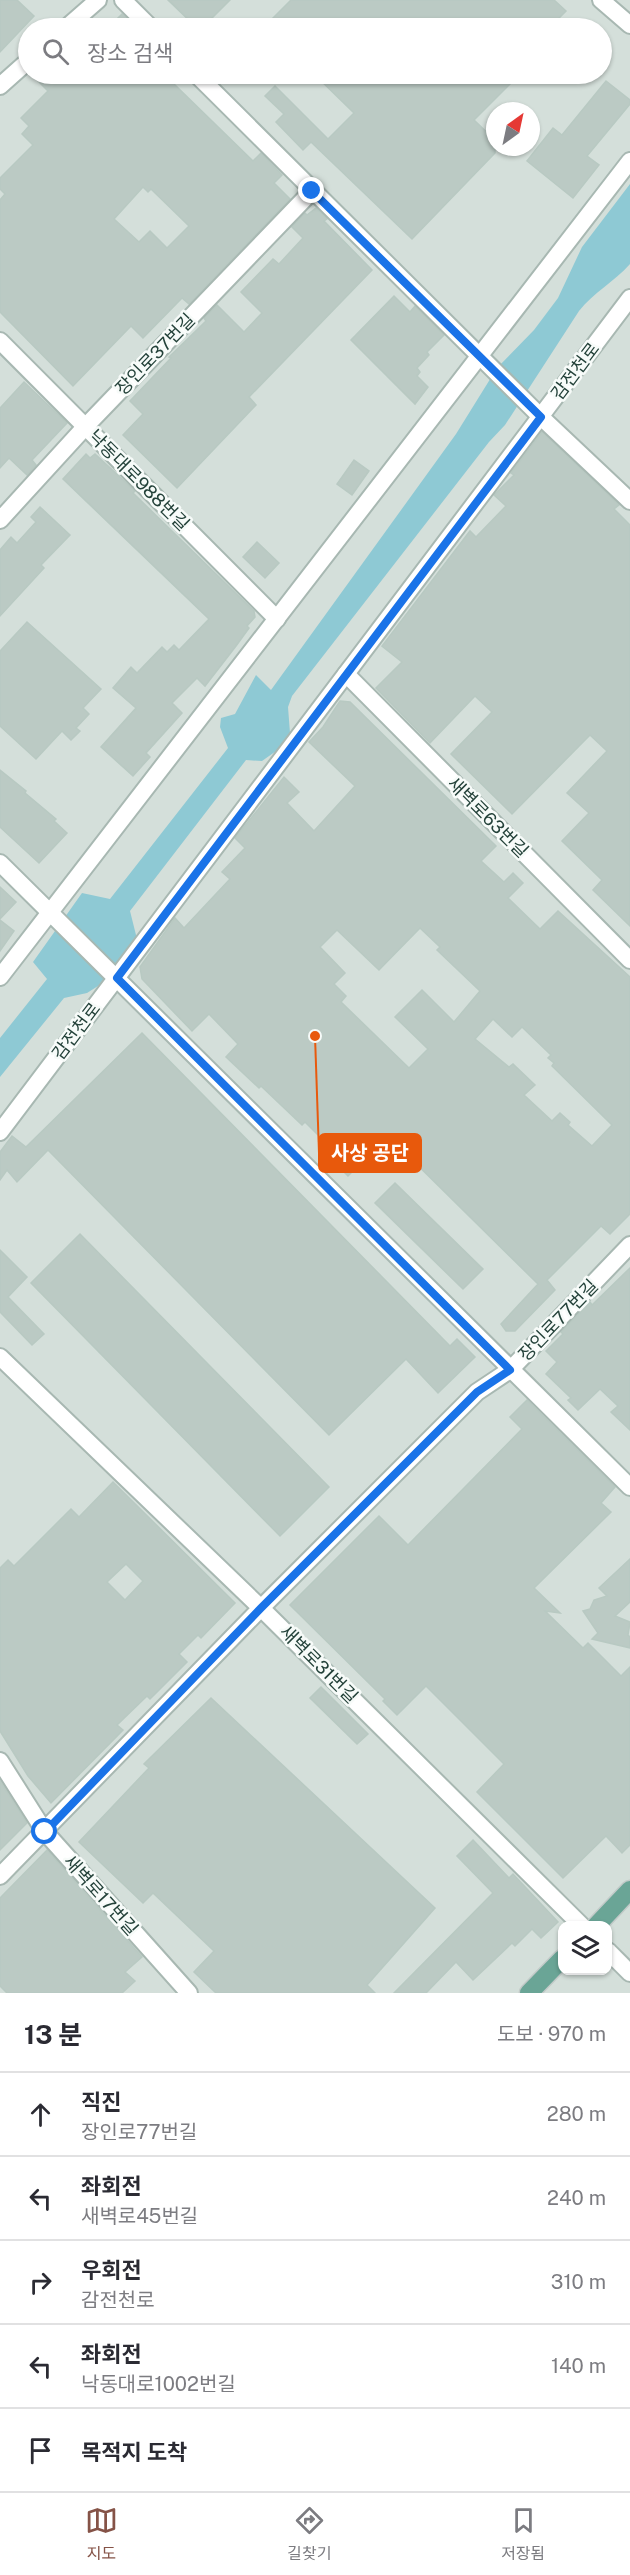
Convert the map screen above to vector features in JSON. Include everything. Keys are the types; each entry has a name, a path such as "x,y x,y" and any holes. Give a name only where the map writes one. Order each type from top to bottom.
{"main road":[{"path":"601,1921 630,1890"},
{"path":"529,1993 558,1963"}],"street":[{"path":"77,18 98,0"},
{"path":"123,0 141,18"},
{"path":"601,0 630,25"},
{"path":"0,86 18,70"},
{"path":"206,84 537,413 630,501"},
{"path":"0,977 52,915 277,619 482,358 630,161"},
{"name":"장인로37번길","path":"0,520 85,427 312,191"},
{"name":"감전천로","path":"0,1132 115,975 346,674 537,413 630,298"},
{"name":"낙동대로988번길","path":"0,341 277,619"},
{"name":"새벽로63번길","path":"346,674 630,960"},
{"path":"0,863 630,1487"},
{"name":"장인로77번길","path":"0,1876 261,1608 477,1392 510,1370 630,1245"},
{"name":"새벽로31번길","path":"0,1357 261,1608 577,1921"},
{"name":"새벽로17번길","path":"0,1761 45,1832 189,1993"},
{"path":"612,1955 630,1973"}],"shaded area":[{"path":"0,0 630,0 630,1993 0,1993"}],"water":[{"path":"630,184 630,264 579,311 505,425 489,442 292,696 288,707 290,733 286,744 262,761 246,760 130,911 137,939 98,986 87,993 64,998 0,1077 0,1038 47,979 33,962 82,893 110,899 228,748 220,727 221,718 235,714 256,675 271,690 456,434 497,368 534,330 558,298 582,247"}],"building":[{"path":"0,0 17,0 34,16 18,18 18,33 0,52"},
{"path":"168,0 230,0 212,18 187,18"},
{"path":"291,0 554,0 566,11 559,18 273,18"},
{"path":"41,84 174,84 253,161 261,153 282,175 274,183 290,199 189,304 182,298 143,338 131,326 73,386 0,312 0,200 5,194 0,189 0,178 33,145 22,134 29,126 21,118 48,91","holes":["143,187 148,192 151,189 189,226 167,248 150,231 139,242 114,219"]},
{"path":"324,84 510,84 492,102 486,102 486,108 474,120 486,131 486,156 492,156 412,239 311,142 303,150 276,122 284,114 265,96 275,86 328,139 354,113"},
{"path":"604,84 610,84 630,100 630,104 587,156 599,165 573,198 527,161 531,156 540,156 540,144 553,128 562,135"},
{"path":"316,208 327,219 324,221 372,270 249,397 256,405 177,488 123,435 143,414 130,401 171,358 169,357 206,321 204,318 217,305 244,332 262,313 241,292 273,259 279,264 303,238 292,227 305,213 307,215"},
{"path":"394,296 410,312 415,306 444,335 427,352 429,355 417,368 420,372 417,376 428,387 415,404 351,340"},
{"path":"24,382 67,423 32,460 36,465 27,475 9,458 0,468 0,408"},
{"path":"542,432 619,505 614,509 630,525 630,926 593,890 602,880 562,841 589,813 567,793 607,751 590,735 512,814 451,754 492,712 475,696 430,743 376,688 402,662 382,646 470,531 476,537 506,506 494,495 514,475 511,473"},
{"path":"86,454 90,458 95,454 133,489 135,491 133,493 254,611 255,617 205,686 197,678 172,703 182,713 146,753 150,757 133,776 101,747 136,708 113,688 131,667 137,673 162,647 167,652 174,645 179,650 209,619 63,479"},
{"path":"354,460 369,471 352,495 337,484"},
{"path":"40,507 70,535 41,565 44,568 0,616 0,550 11,537 17,543 36,522 31,517"},
{"path":"257,542 279,563 265,578 243,557"},
{"path":"27,622 101,689 83,708 89,714 76,728 80,731 71,740 62,731 36,759 0,726 0,651"},
{"path":"340,701 350,702 496,846 481,861 504,882 513,873 523,883 508,898 540,929 558,911 630,977 630,1214 610,1234 601,1226 547,1280 555,1290 515,1331 506,1331 501,1324 538,1284 388,1136 348,1176 328,1156 334,1151 305,1122 302,1125 226,1057 238,1044 209,1014 192,1031 142,979 140,967 175,918 184,928 230,879 222,872 245,848 235,838 284,777 299,792 287,803 314,831 355,786 309,742 323,727","holes":["420,928 440,947 437,950 480,991 454,1022 422,990 395,1017 428,1049 409,1068 341,1002 346,996 334,984 345,973 320,947 337,930 379,970","493,1019 512,1037 522,1027 551,1055 548,1058 554,1063 552,1066 612,1125 592,1146 568,1125 570,1122 560,1113 552,1121 524,1095 535,1085 513,1064 509,1067 475,1039"]},
{"path":"0,770 56,819 54,821 67,833 39,863 0,827"},
{"path":"0,887 16,902 0,919"},
{"path":"0,920 14,931 0,951"},
{"path":"142,1033 450,1346 457,1339 475,1357 438,1393 406,1359 329,1435 48,1150 17,1182 7,1170 0,1180 0,1152 12,1136 26,1147"},
{"path":"395,1183 483,1269 463,1289 375,1203"},
{"path":"80,1234 329,1487 280,1536 31,1283"},
{"path":"0,1250 27,1277 8,1297 44,1334 32,1345 0,1312"},
{"path":"630,1268 630,1430 611,1412 618,1406 600,1389 578,1410 568,1400 571,1398 546,1374 557,1362 546,1351 590,1302 592,1305"},
{"path":"527,1400 615,1487 601,1503 611,1512 534,1588 560,1613 545,1611 583,1648 588,1643 621,1676 630,1667 630,1845 622,1853 606,1836 563,1878 477,1792 504,1764 426,1686 397,1715 383,1701 385,1699 290,1605 379,1516 408,1545 522,1429 510,1417"},
{"path":"113,1482 235,1603 201,1638 198,1635 179,1654 187,1662 150,1699 147,1696 117,1725 123,1730 51,1803 28,1776 0,1731 0,1568 8,1560 14,1566 71,1509 79,1517","holes":["126,1564 143,1581 125,1600 107,1582"]},
{"path":"630,1559 630,1602 615,1616 630,1622 628,1635 630,1648 592,1639 598,1633 583,1611 590,1609 594,1600 607,1596 599,1588"},
{"path":"321,1687 368,1734 357,1744 310,1698"},
{"path":"211,1698 435,1908 367,1985 375,1993 216,1993 194,1972 214,1951 153,1893 143,1903 79,1842 149,1768 144,1764"},
{"path":"0,1781 27,1823 0,1850"},
{"path":"473,1840 509,1878 513,1874 558,1922 541,1938 532,1929 515,1946 512,1943 473,1980 456,1962 426,1993 394,1993 493,1893 457,1856"},
{"path":"47,1850 142,1957 125,1972 135,1981 122,1993 7,1993 0,1986 0,1898"}],"place":[{"name":"사상 공단","path":"315,1036"}],"route":[{"path":"45,1832 261,1608 477,1392 510,1370 117,978 541,417 312,191"}]}
